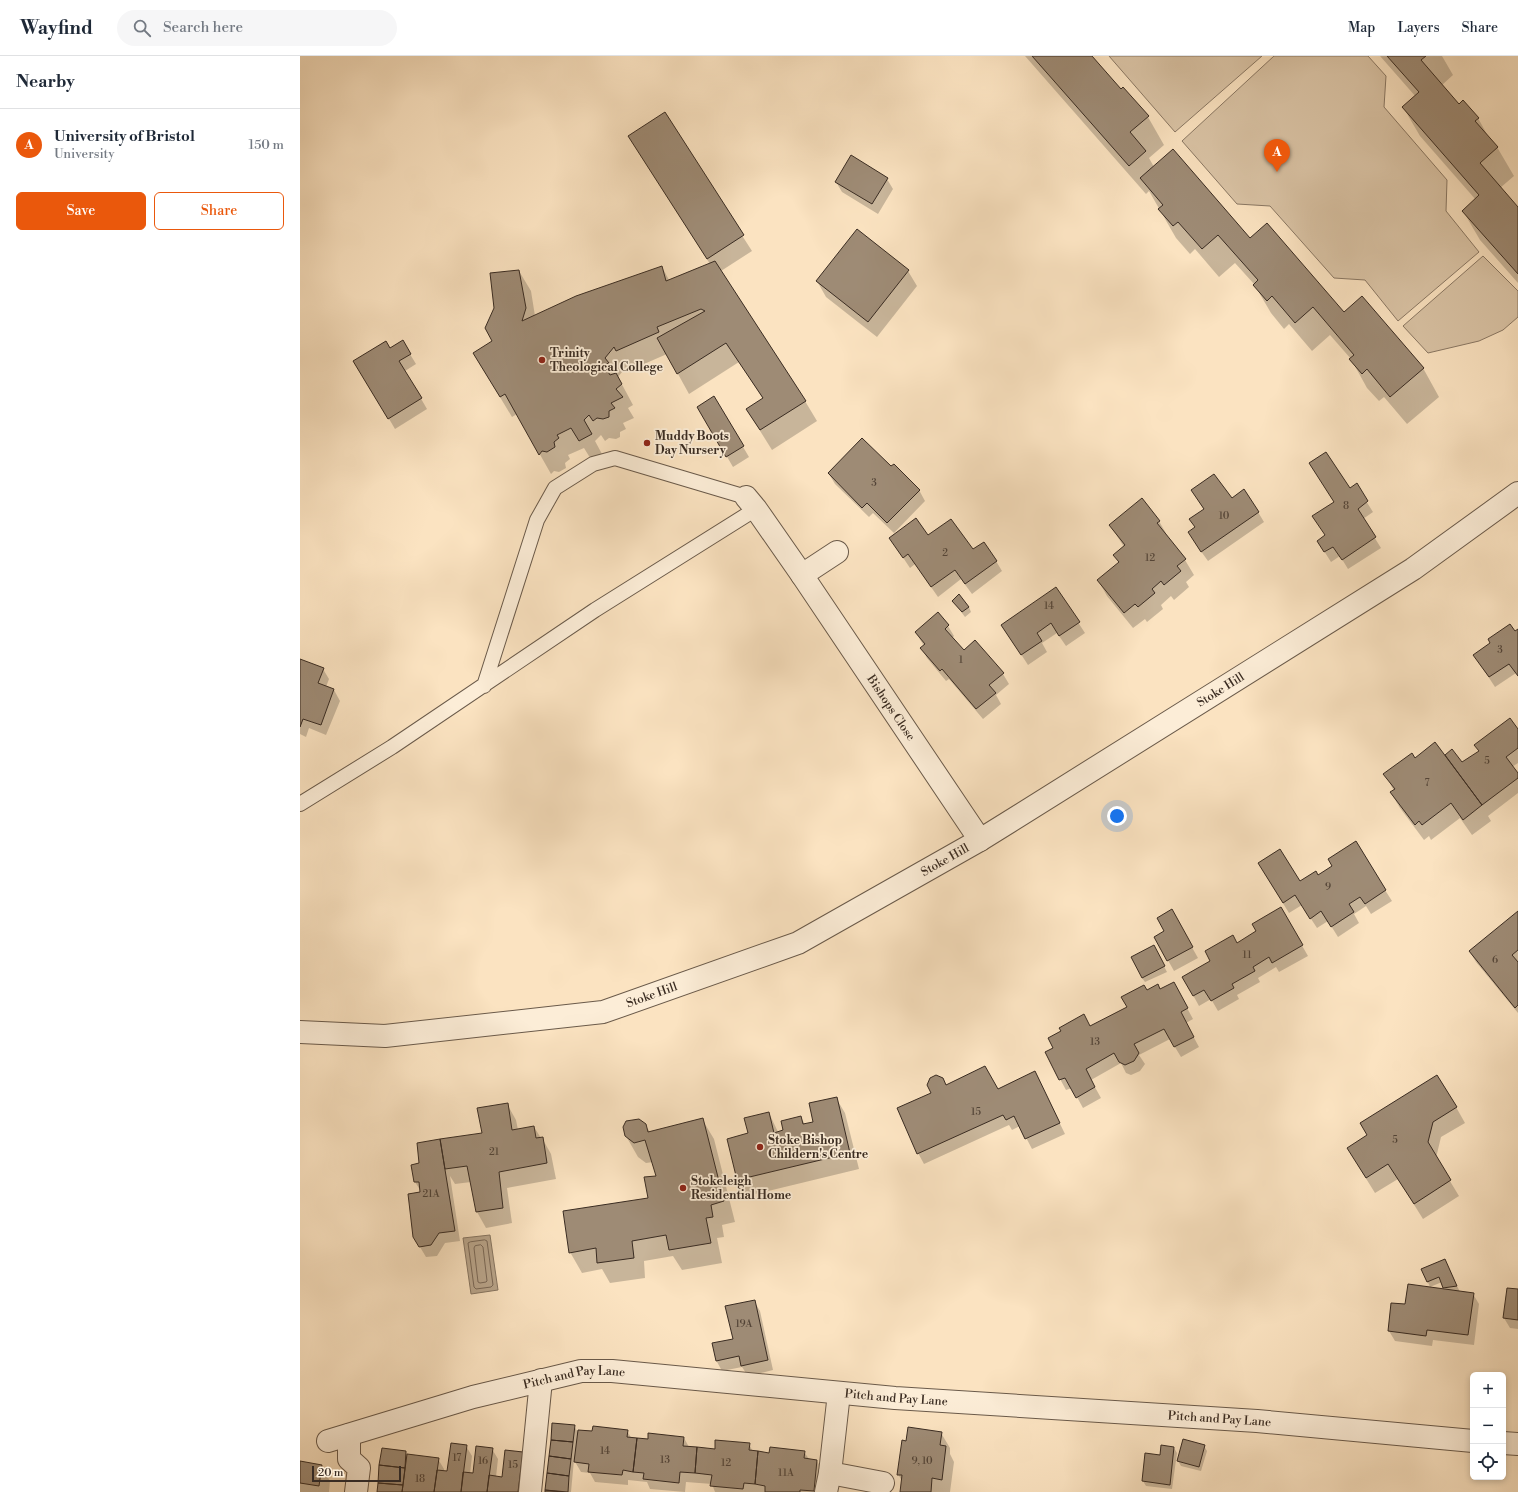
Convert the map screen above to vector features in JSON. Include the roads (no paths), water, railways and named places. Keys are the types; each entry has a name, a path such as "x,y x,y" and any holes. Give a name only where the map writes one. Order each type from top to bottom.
{"street":[{"name":"Stoke Hill","path":"300,1032 385,1036 603,1012 798,943 980,840 1413,569 1518,493"},
{"name":"Bishops Close","path":"751,503 802,575 980,840"},
{"path":"802,575 837,552"},
{"name":"Pitch and Pay Lane","path":"328,1441 473,1397 581,1370 612,1371 839,1393 1257,1421 1470,1441"},
{"path":"530,1492 541,1380"},
{"path":"839,1393 828,1483 883,1484"},
{"path":"349,1435 349,1459 359,1468 356,1492"},
{"path":"1506,1443 1518,1444"}],"lane":[{"path":"484,686 538,520 555,488 593,464 615,458 751,503"},
{"path":"300,804 392,747 484,686 751,503"}],"water":[{"path":"490,1235 498,1290 471,1294 463,1238"}],"place":[{"name":"University of Bristol","path":"1277,172"},
{"name":"Trinity Theological College","path":"542,360"},
{"name":"Muddy Boots Day Nursery","path":"647,443"},
{"name":"Stoke Bishop Childern's Centre","path":"760,1147"},
{"name":"Stokeleigh Residential Home","path":"683,1188"}]}
